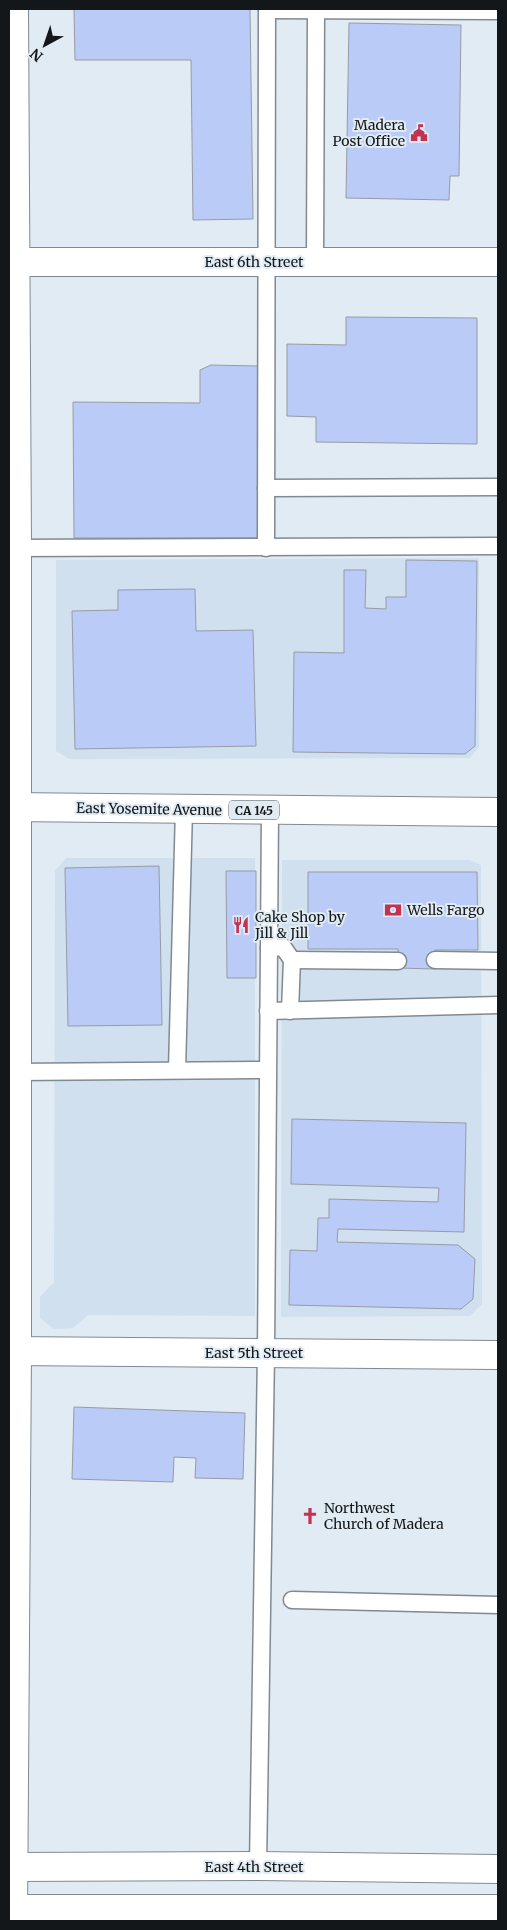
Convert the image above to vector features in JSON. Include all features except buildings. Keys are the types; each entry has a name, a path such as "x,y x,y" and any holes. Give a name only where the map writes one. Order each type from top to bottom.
{"street":[{"path":"14,9 12,808 16,1072 13,1351 12,1913 257,1916 498,1909"},
{"name":"East 6th Street","path":"12,262 498,262"},
{"name":"East Yosemite Avenue","path":"12,808 498,812"},
{"name":"East 5th Street","path":"13,1351 498,1354"},
{"name":"East 4th Street","path":"11,1867 258,1866 498,1869"}],"lane":[{"path":"266,548 267,9 498,11"},
{"path":"315,262 316,10"},
{"path":"266,488 498,487"},
{"path":"13,548 498,546"},
{"path":"177,1070 184,809"},
{"path":"258,1866 266,1353 270,810"},
{"path":"269,948 283,948 292,960 290,1011"},
{"path":"292,960 393,959"},
{"path":"438,959 498,960"},
{"path":"268,1011 498,1005"},
{"path":"16,1072 267,1070"},
{"path":"292,1600 498,1605"}],"shaded area":[{"path":"479,558 479,747 470,758 69,759 56,751 56,560"},
{"path":"66,858 255,858 255,1316 88,1315 73,1328 54,1329 40,1318 40,1297 54,1282 55,871"},
{"path":"282,860 469,860 481,865 482,1304 470,1316 281,1317"}],"place":[{"name":"Madera Post Office","path":"419,133"},
{"name":"Wells Fargo","path":"393,910"},
{"name":"Cake Shop by Jill & Jill","path":"241,925"},
{"name":"Northwest Church of Madera","path":"310,1516"}]}
